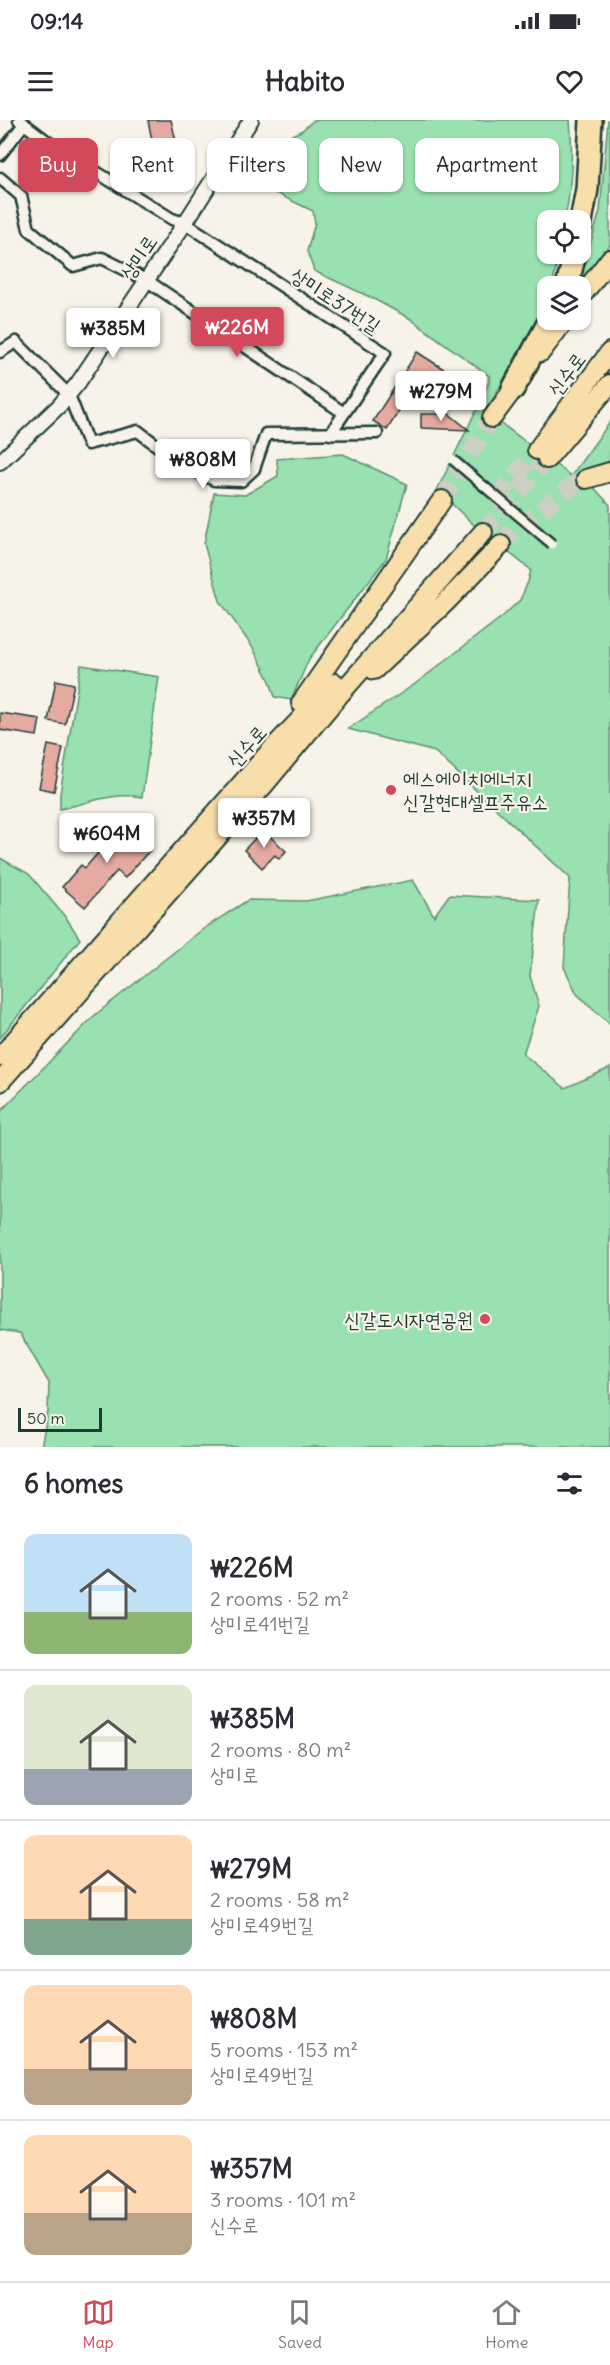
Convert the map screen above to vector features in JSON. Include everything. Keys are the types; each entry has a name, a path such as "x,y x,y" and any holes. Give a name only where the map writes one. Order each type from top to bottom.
{"highway":[{"path":"583,210 587,189 591,120"},
{"path":"513,389 545,330"}],"main road":[{"path":"591,284 610,259"},
{"path":"492,418 557,330"},
{"name":"신수로","path":"610,352 542,454 610,384"},
{"path":"586,479 610,472"},
{"path":"273,748 286,723 316,684 341,644 442,500"},
{"name":"신수로","path":"478,528 264,786 8,1057 273,748 478,528"},
{"path":"349,684 370,674 445,603 501,545"},
{"path":"0,1082 8,1057"}],"street":[{"name":"상미로","path":"0,462 69,395 185,223 251,120"},
{"path":"0,155 21,122 48,142 172,219 185,223"},
{"path":"0,178 21,196 29,230 73,266 102,258 146,280 344,413"},
{"name":"상미로37번길","path":"185,223 385,353 330,434"},
{"path":"0,352 15,342 69,395 88,444 138,431 181,464 214,480 241,481 254,469 266,434 377,433"},
{"path":"453,460 552,544"}],"green space":[{"path":"314,120 570,120 571,170 567,210 537,210 537,264 557,264 554,276 537,276 537,318 486,412 571,476 610,422 610,461 581,470 586,479 610,505 610,1024 577,994 564,967 570,878 435,752 348,729 415,684 503,616 520,600 531,570 474,525 437,490 478,407 489,382 489,376 409,318 314,271 307,251 315,223 313,211 273,192 307,192 307,138 285,138 301,131"},
{"path":"608,120 610,120 610,245 587,276 581,276 584,264 591,264 591,242 600,211"},
{"path":"343,454 407,484 386,559 309,659 291,700 275,697 270,681 253,648 220,601 204,544 214,493 245,495 278,476 277,459"},
{"path":"81,665 159,677 142,797 111,797 60,809 60,794"},
{"path":"0,858 29,874 67,919 80,939 0,1038"},
{"path":"413,880 434,916 449,895 539,900 530,976 539,1006 523,1054 565,1088 610,1068 610,1447 41,1447 48,1412 49,1383 20,1333 0,1330 0,1112 95,1015 203,929 248,900 306,901"}],"building":[{"path":"148,120 171,120 175,138 151,138"},
{"path":"417,352 472,387 464,400 422,374 387,430 373,421"},
{"path":"421,414 449,414 469,430 421,428"},
{"path":"56,680 74,684 65,724 48,721"},
{"path":"0,713 40,719 37,736 0,730"},
{"path":"48,745 63,748 54,791 39,788"},
{"path":"118,822 150,850 125,878 117,871 85,907 62,887 81,865 85,868 98,853 94,849"},
{"path":"263,830 286,851 279,859 275,855 262,868 244,850"}],"tunnel":[{"path":"442,500 492,418"},
{"path":"497,497 537,450"},
{"path":"483,532 547,459"},
{"path":"501,545 514,530 576,483 586,479"}],"place":[{"name":"에스에이치에너지 신갈현대셀프주유소","path":"391,790"},
{"name":"신갈도시자연공원","path":"485,1319"}]}
